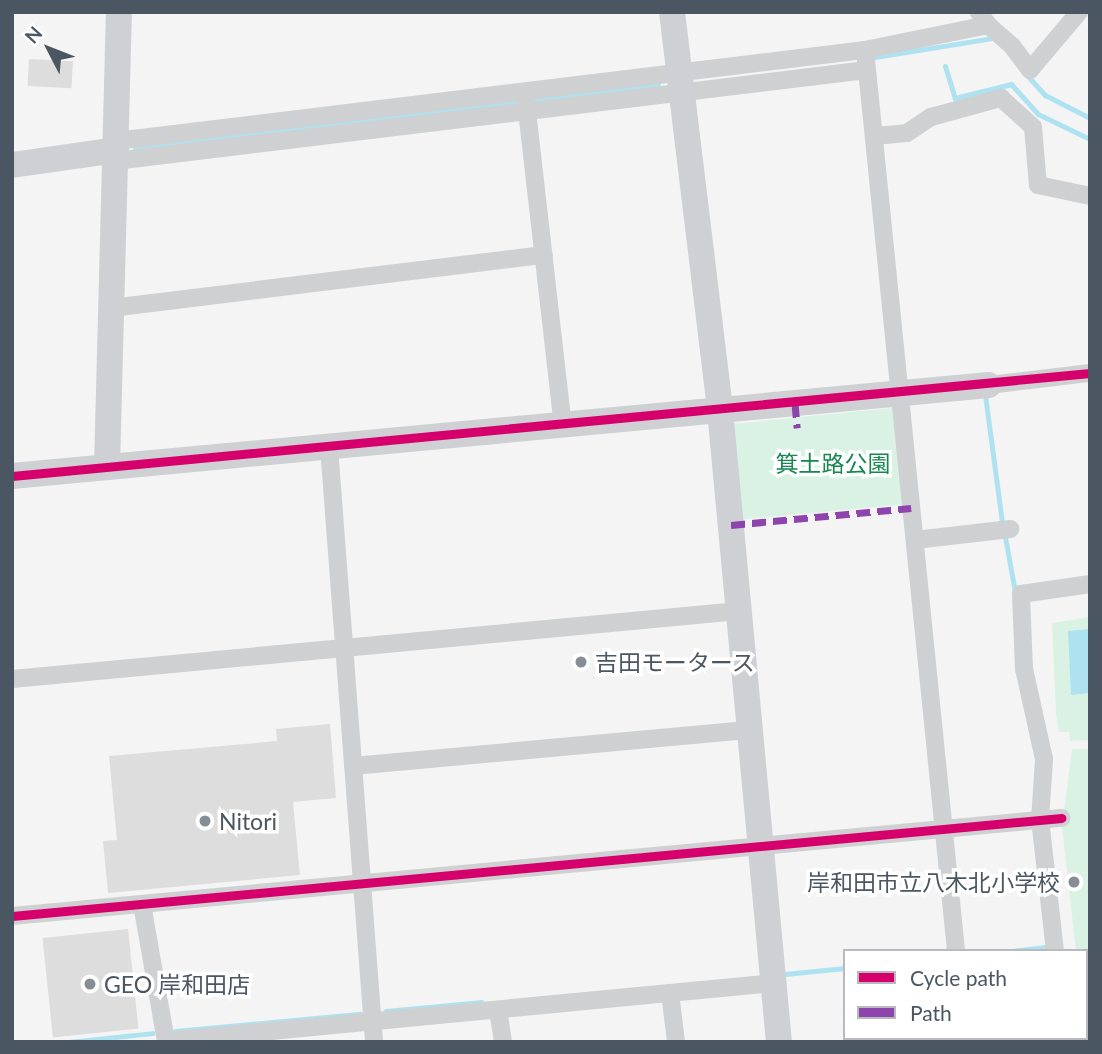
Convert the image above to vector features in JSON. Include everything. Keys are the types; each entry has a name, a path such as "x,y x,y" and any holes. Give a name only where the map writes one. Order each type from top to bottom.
{"street":[{"path":"107,467 119,12"},
{"path":"672,12 720,410 779,1042"},
{"path":"12,164 866,59 984,19 1012,46 1030,70 1079,12"},
{"path":"866,59 956,949"},
{"path":"874,136 907,133 931,117 1001,97 1033,127 1038,185 1090,196"},
{"path":"526,101 563,425"},
{"path":"111,309 544,255"},
{"path":"12,476 989,385 1090,373"},
{"path":"329,447 374,1042"},
{"path":"915,540 1010,529"},
{"path":"1055,949 1040,820 1044,759 1024,669 1021,594 1090,584"},
{"path":"12,679 345,650 739,611"},
{"path":"353,766 750,730"},
{"path":"12,916 1061,818"},
{"path":"142,904 166,1042 774,983"},
{"path":"670,993 676,1042"},
{"path":"498,1010 503,1042"}],"green space":[{"name":"箕土路公園","path":"892,408 897,412 907,504 735,520 733,424"},
{"path":"1090,617 1090,740 1070,741 1069,732 1059,732 1056,713 1052,623"},
{"path":"1072,749 1090,749 1090,1004 1088,949 1076,949 1062,827"}],"water":[{"path":"1090,629 1090,693 1071,695 1068,631"}],"building":[{"path":"29,59 73,61 72,88 28,86"},
{"name":"Nitori","path":"330,724 336,798 293,802 300,875 108,893 103,841 117,840 109,756 277,741 276,729"},
{"name":"GEO 岸和田店","path":"128,929 138,1028 53,1037 42,938"}],"waterway":[{"path":"869,58 993,38"},
{"path":"945,66 955,98 1011,84 1038,114 1090,139"},
{"path":"1025,73 1045,95 1090,118"},
{"path":"135,149 658,84"},
{"path":"985,395 1002,523"},
{"path":"1005,537 1015,592"},
{"path":"1030,949 1047,947"},
{"path":"785,974 843,968"},
{"path":"386,1011 482,1002"},
{"path":"175,1031 360,1014"},
{"path":"68,1042 153,1033"}],"marked path":[{"path":"795,403 797,428"},
{"path":"731,525 911,508"}],"cycle path":[{"path":"12,476 1090,373"},
{"path":"12,916 1061,818"}],"place":[{"name":"吉田モータース","path":"581,662"},
{"name":"Nitori","path":"205,821"},
{"name":"岸和田市立八木北小学校","path":"1074,882"},
{"name":"GEO 岸和田店","path":"90,984"}]}
